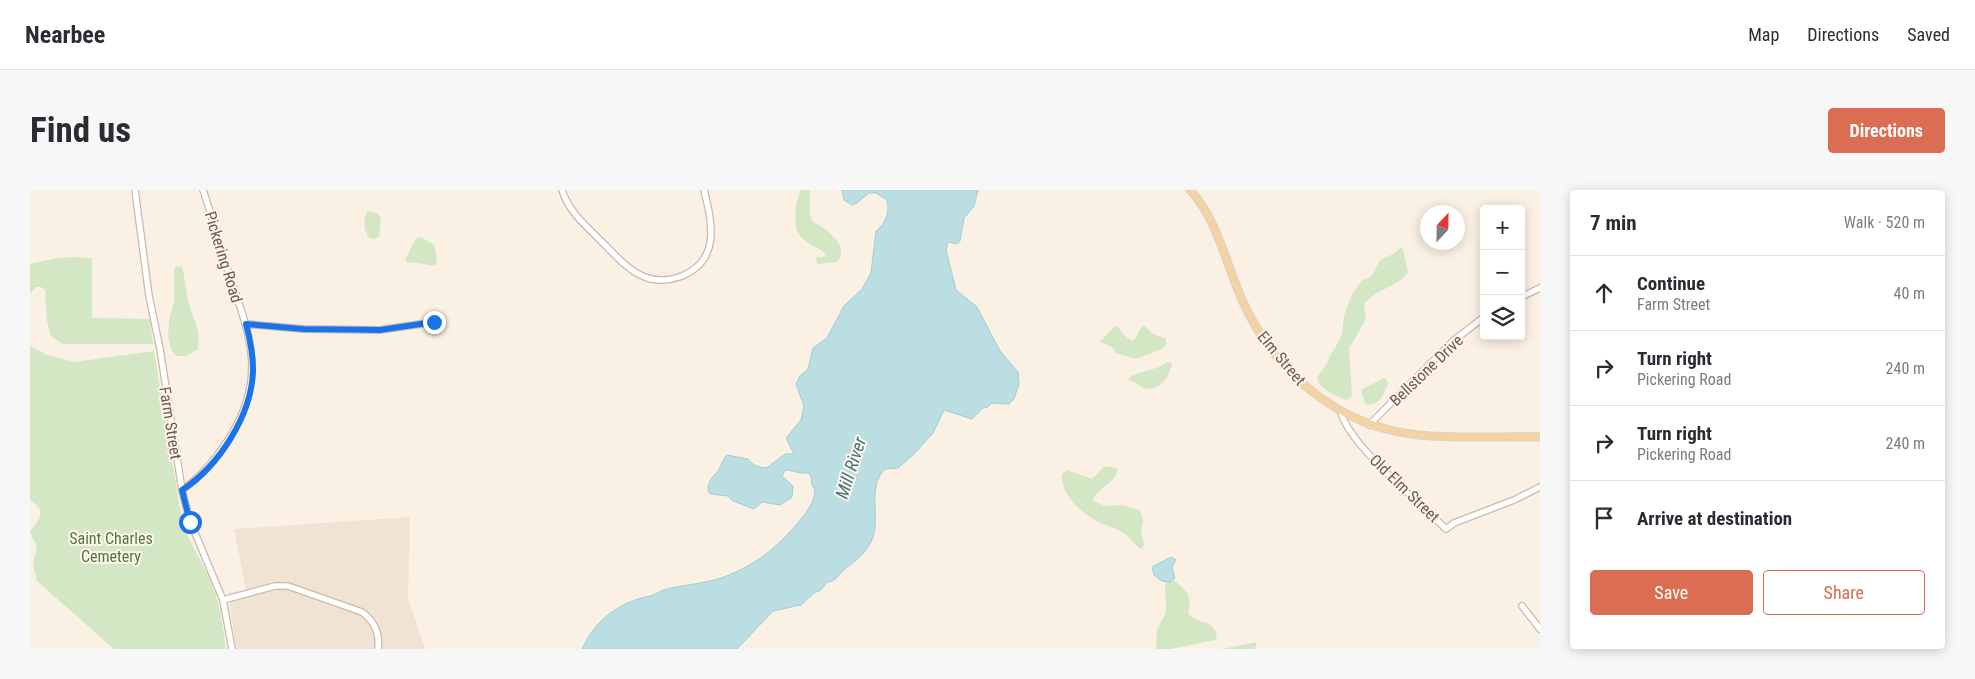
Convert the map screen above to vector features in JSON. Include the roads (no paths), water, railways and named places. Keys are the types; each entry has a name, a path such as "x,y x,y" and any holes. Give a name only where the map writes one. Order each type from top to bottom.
{"main road":[{"name":"Elm Street","path":"1190,190 1209,220 1244,303 1260,333 1299,382 1318,397 1341,412 1369,424 1420,436 1450,438 1540,437"}],"street":[{"name":"Farm Street","path":"134,190 149,296 160,349 182,490 190,522 223,600 232,649"},
{"name":"Pickering Road","path":"182,490 200,476 218,456 236,429 251,390 253,369 250,339 246,324 203,190"},
{"path":"562,190 567,203 580,220 627,266 646,277 664,280 691,272 702,262 708,251 712,237 704,190"},
{"path":"1525,295 1540,288"},
{"name":"Bellstone Drive","path":"1369,424 1453,342 1480,320"},
{"name":"Pickering Road","path":"246,324 303,329 380,330 434,322"},
{"name":"Old Elm Street","path":"1341,412 1347,428 1362,447 1446,528 1454,523 1514,500 1540,487"},
{"path":"223,600 275,586 288,586 362,612 371,620 376,629 378,649"},
{"path":"1522,606 1540,629"}],"water":[{"name":"Mill River","path":"842,190 978,190 974,206 964,218 960,241 957,244 948,242 946,250 956,290 977,307 1000,351 1018,372 1019,384 1014,399 1009,404 992,403 988,407 983,408 972,419 944,410 933,433 914,454 898,468 885,469 880,476 875,493 875,528 871,542 865,551 835,579 827,582 821,590 814,593 801,605 773,611 737,649 582,649 601,621 618,608 664,590 724,577 756,561 789,533 811,505 815,491 811,476 808,473 785,470 782,476 793,486 792,497 780,505 762,502 754,509 733,501 728,496 710,494 708,487 710,480 727,455 748,459 754,465 763,468 768,467 785,454 794,454 786,438 801,420 804,406 796,384 800,376 808,369 813,348 827,338 844,306 862,289 871,273 876,231 887,213 887,200 876,193 869,193 852,205 844,200"},
{"path":"1171,557 1176,560 1172,567 1175,578 1170,582 1162,581 1154,575 1152,567"}],"park label":[{"name":"Saint Charles Cemetery","path":"111,547"}]}
